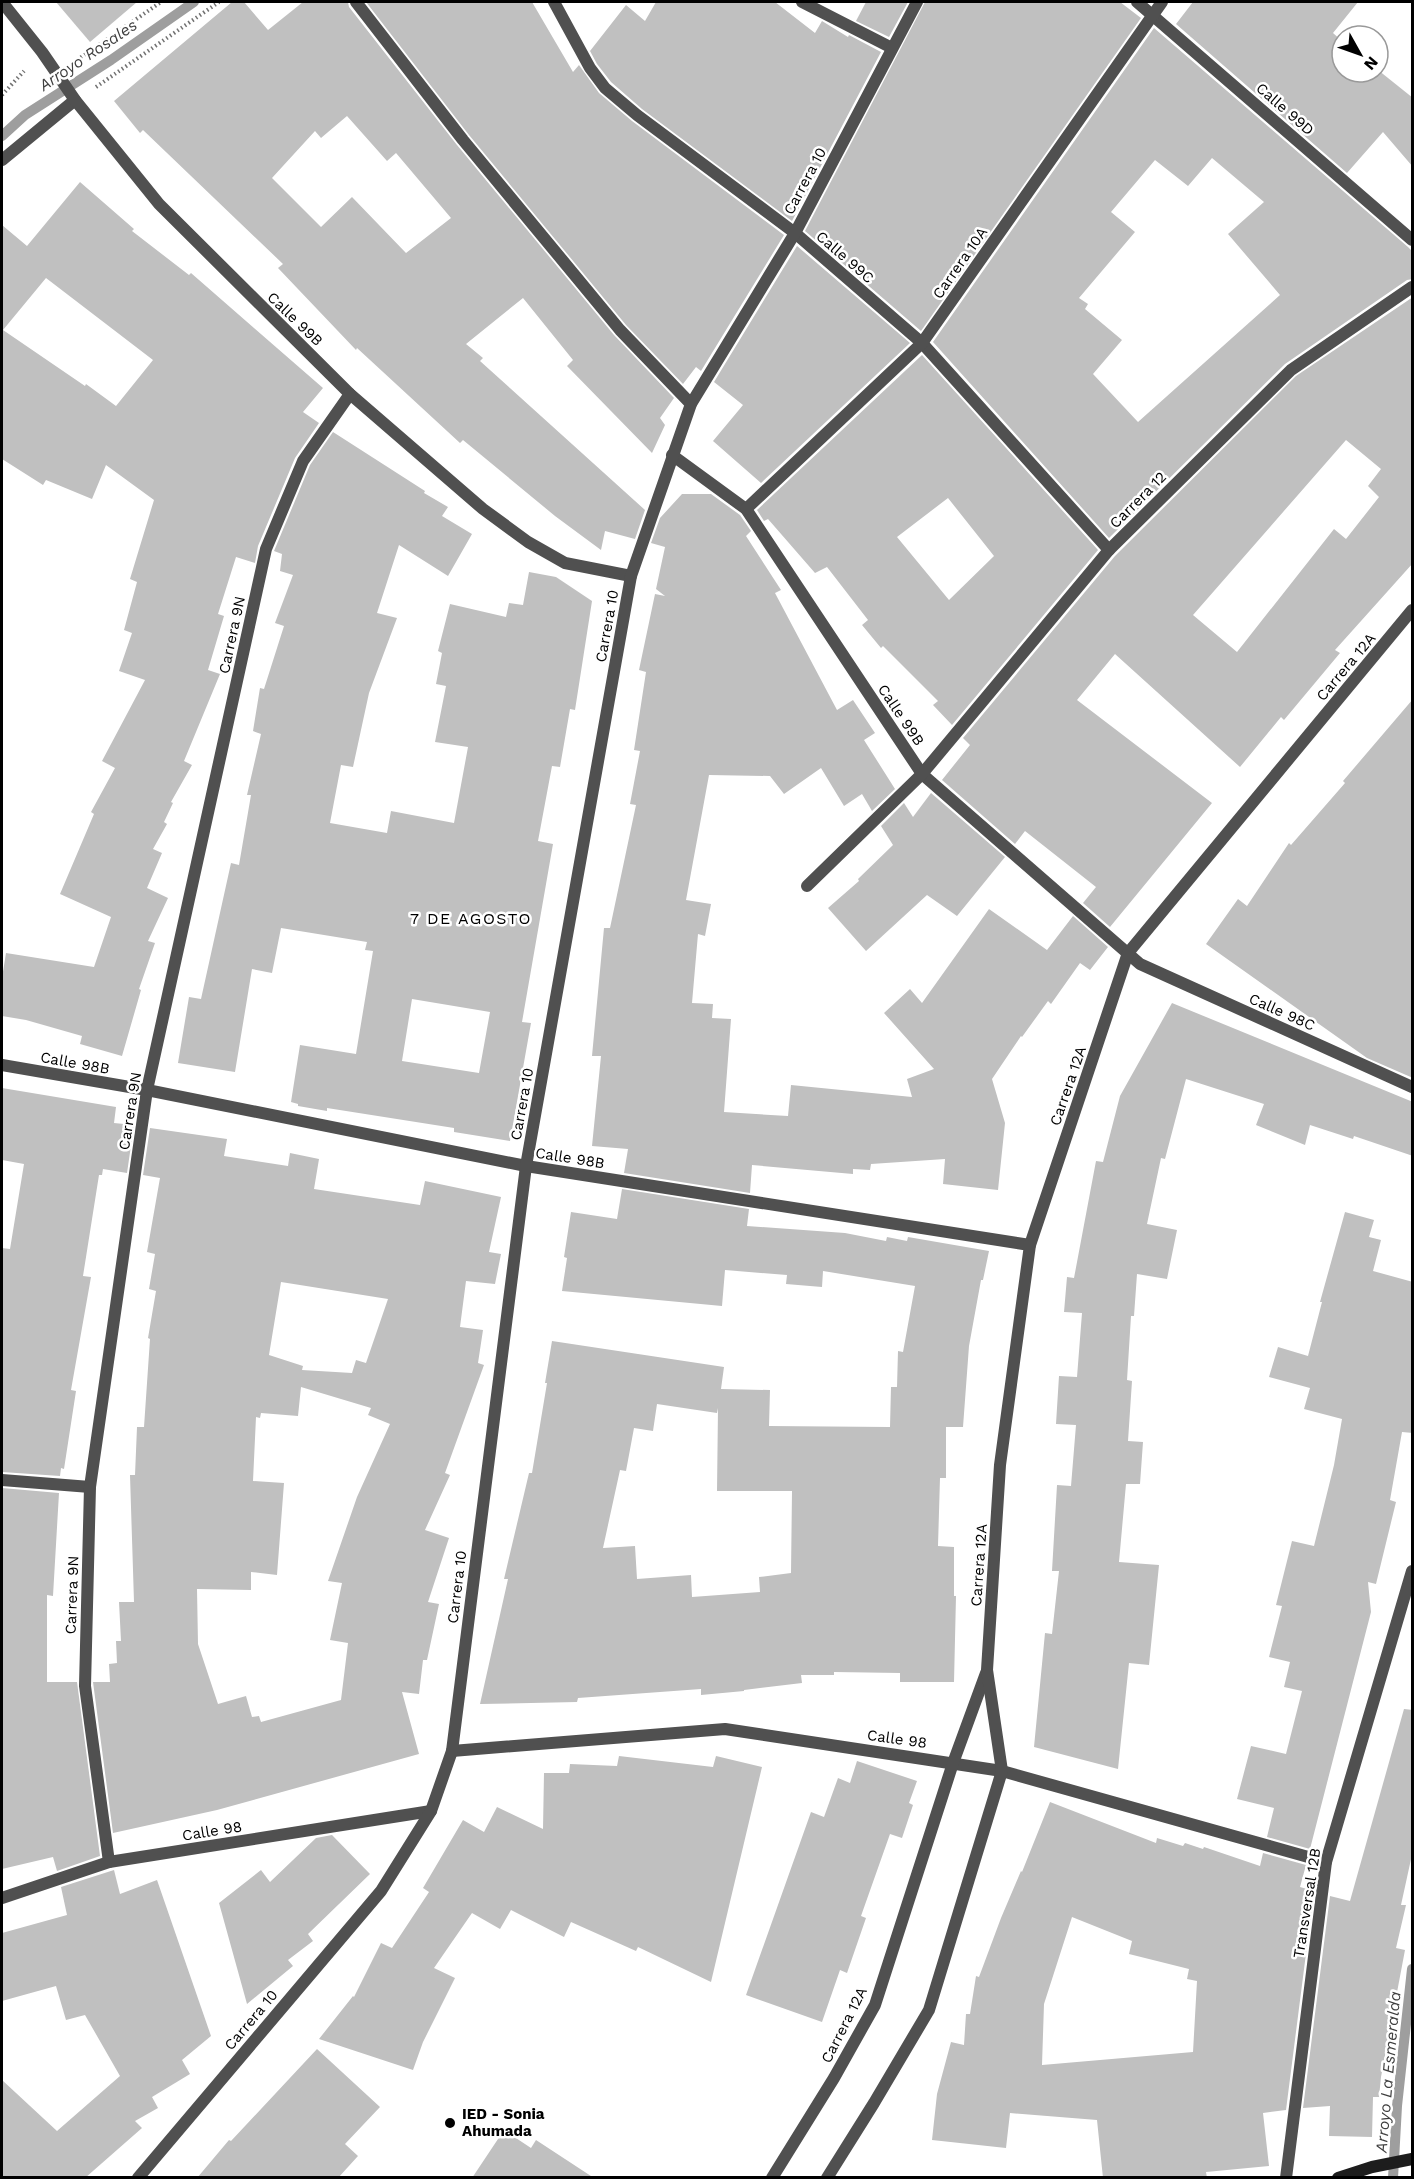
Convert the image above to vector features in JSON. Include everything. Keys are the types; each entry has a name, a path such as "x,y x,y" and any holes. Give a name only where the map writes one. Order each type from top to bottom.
{"street":[{"name":"Calle 99B","path":"2,2 42,52 75,100 159,204 350,394 483,509 528,542 565,563 632,576"},
{"path":"356,2 463,140 620,330 691,404"},
{"name":"Calle 99C","path":"554,2 590,68 605,88 637,115 795,232 922,343 1109,550"},
{"path":"802,2 892,48"},
{"name":"Carrera 10","path":"138,2178 381,1891 431,1811 452,1751 526,1166 632,576 691,404 795,232 917,2"},
{"name":"Calle 99D","path":"1137,2 1413,240"},
{"name":"Carrera 10A","path":"746,509 922,343 1162,2"},
{"path":"2,160 75,100"},
{"name":"Carrera 12","path":"807,886 922,774 1109,550 1291,370 1413,287"},
{"name":"Carrera 9N","path":"110,1862 85,1686 90,1487 147,1090 266,549 303,461 350,394"},
{"name":"Calle 99B","path":"672,455 746,509 922,774 1140,964"},
{"name":"Carrera 12A","path":"827,2178 929,2010 1002,1771 987,1670 1000,1465 1030,1245 1128,953 1413,610"},
{"name":"Calle 98C","path":"1140,964 1413,1087"},
{"name":"Calle 98B","path":"2,1065 147,1090 526,1166 1030,1245"},
{"path":"2,1480 90,1487"},
{"name":"Transversal 12B","path":"1286,2178 1326,1862 1413,1571"},
{"name":"Carrera 12A","path":"772,2178 834,2078 875,2005 953,1762 987,1670"},
{"name":"Calle 98","path":"452,1751 724,1729 1002,1771 1326,1862"},
{"name":"Calle 98","path":"2,1898 110,1862 431,1811"},
{"path":"1338,2178 1357,2175 1372,2167 1413,2159"}],"path":[{"path":"57,74 161,2"},
{"path":"75,100 219,2"},
{"path":"2,94 42,52"}],"building":[{"path":"56,2 137,2 90,42"},
{"path":"232,2 244,2 268,30 303,2 348,2 349,7 457,145 614,335 674,398 660,418 665,425 652,453 567,366 573,360 523,298 466,344 483,358 480,361 645,510 635,539 605,531 601,550 555,516 463,440 460,443 357,348 356,350 278,268 283,264 143,130 140,133 114,101","holes":["347,116 387,161 396,153 451,218 406,253 352,197 321,227 272,178 315,131 321,138"]},
{"path":"366,2 532,2 573,72 579,65 599,93 632,121 784,235 701,371 696,367 683,384 626,325 469,135"},
{"path":"656,2 775,2 815,33 822,21 848,37 849,35 881,52 792,221 642,109 611,82 597,64 590,51 626,5 645,21"},
{"path":"866,2 908,2 889,37 856,21"},
{"path":"925,2 1120,2 1141,18 921,331 805,231"},
{"path":"1193,2 1358,2 1340,24 1330,24 1330,84 1390,84 1390,80 1413,98 1413,167 1383,132 1347,173 1176,24"},
{"path":"1154,28 1413,252 1413,279 1407,280 1285,364 1109,538 933,342","holes":["1212,158 1264,202 1228,234 1280,295 1138,422 1093,374 1122,340 1085,309 1088,304 1079,298 1135,232 1111,212 1155,160 1188,186"]},
{"path":"80,182 134,229 132,231 189,275 191,273 323,388 303,412 319,423 295,458 258,546 255,563 236,557 218,614 224,616 208,670 220,674 184,761 192,765 171,802 173,803 164,822 167,824 153,849 162,853 147,888 168,898 148,941 155,943 139,989 141,990 122,1056 80,1044 82,1036 26,1020 2,1016 2,978 6,953 94,967 111,917 60,894 94,814 91,812 115,768 102,761 145,680 119,671 132,633 124,630 137,582 130,579 154,500 106,465 92,499 46,480 43,485 2,459 2,225 27,246","holes":["46,278 153,360 116,406 3,330"]},
{"path":"797,246 910,343 761,483 713,441 743,405 714,382"},
{"path":"1413,297 1413,563 1335,650 1340,653 1284,720 1281,717 1240,767 1115,654 1077,700 1212,803 1110,927 1083,903 1096,887 1025,831 1015,844 942,780 970,745 963,738 1115,556 1296,376","holes":["1346,440 1381,469 1368,486 1379,497 1346,539 1334,529 1237,652 1193,615"]},
{"path":"922,355 1098,550 952,725 933,705 938,701 883,646 881,648 862,625 868,620 827,567 815,573 768,519 764,521 757,510","holes":["948,498 994,556 949,600 897,537"]},
{"path":"333,432 448,507 442,516 472,534 448,576 399,545 377,613 397,618 369,693 353,767 341,765 330,823 387,833 391,811 454,823 468,747 435,742 446,686 436,684 442,653 438,651 450,604 506,617 509,603 523,605 529,572 556,577 592,601 575,710 570,709 560,767 552,766 538,841 553,844 522,1022 531,1023 510,1141 454,1132 454,1128 327,1108 327,1111 298,1106 291,1102 300,1045 356,1054 373,951 365,950 367,942 281,928 272,973 252,969 235,1072 178,1063 189,997 201,999 231,863 239,865 251,795 247,795 261,734 253,731 260,688 264,689 284,626 275,623 293,575 280,571 282,554 274,551 310,465","holes":["412,999 490,1012 479,1073 402,1061"]},
{"path":"682,494 711,494 740,515 751,531 746,536 781,590 775,593 837,710 853,700 875,733 864,740 895,789 872,811 862,794 844,806 821,768 784,794 770,776 709,775 686,900 711,904 705,936 698,934 692,1003 713,1004 712,1018 731,1019 724,1112 788,1116 791,1085 912,1097 907,1079 934,1069 884,1013 910,989 922,1003 989,909 1047,950 1073,916 1108,947 1090,970 1080,963 1051,1004 1048,1001 1021,1036 992,1079 1005,1123 998,1190 943,1184 945,1159 871,1164 870,1170 853,1169 853,1174 752,1165 750,1193 624,1173 628,1149 592,1146 601,1056 592,1056 604,928 610,928 636,805 630,804 640,751 634,750 646,672 639,670 655,594 665,596 656,589 665,547 651,543 660,518"},
{"path":"1413,699 1413,1078 1367,1058 1206,944 1238,899 1247,906 1289,843 1291,845 1345,783 1343,781"},
{"path":"931,793 1005,857 957,916 927,895 866,951 828,908 859,881 858,879 893,845 881,826 904,803 913,817"},
{"path":"1172,1003 1413,1102 1413,1156 1354,1136 1353,1139 1310,1125 1305,1145 1256,1125 1264,1104 1186,1079 1165,1159 1161,1158 1147,1224 1177,1230 1167,1279 1137,1274 1134,1316 1131,1316 1127,1380 1132,1381 1128,1441 1143,1442 1140,1484 1126,1484 1119,1562 1159,1565 1149,1665 1129,1663 1118,1769 1034,1747 1045,1633 1052,1634 1059,1571 1052,1571 1057,1485 1071,1486 1076,1425 1056,1424 1059,1376 1077,1377 1082,1313 1064,1312 1067,1277 1074,1278 1096,1161 1103,1162 1120,1096"},
{"path":"2,1088 116,1107 114,1123 134,1125 127,1173 103,1169 102,1175 99,1175 83,1276 91,1277 71,1390 76,1391 64,1469 61,1468 60,1476 2,1472 2,1248 10,1249 24,1164 2,1160"},
{"path":"150,1128 227,1139 224,1156 288,1166 290,1153 319,1159 314,1189 420,1205 425,1181 501,1197 489,1252 501,1254 495,1284 466,1281 460,1327 483,1330 478,1363 484,1365 445,1473 450,1475 425,1530 449,1538 428,1602 439,1604 427,1660 423,1660 419,1694 402,1692 419,1754 217,1810 113,1833 93,1682 110,1682 109,1664 117,1663 116,1641 121,1641 119,1602 134,1602 130,1475 135,1475 137,1427 144,1427 150,1339 148,1338 156,1291 149,1289 155,1254 147,1252 160,1178 143,1175","holes":["281,1282 388,1299 366,1363 356,1360 352,1373 302,1370 303,1366 269,1355","301,1387 371,1408 368,1415 390,1424 357,1497 328,1581 342,1583 330,1640 348,1643 341,1700 261,1722 259,1716 252,1717 246,1696 218,1704 198,1644 197,1589 251,1590 251,1572 277,1575 284,1483 253,1481 256,1417 260,1418 261,1413 298,1416"]},
{"path":"622,1189 749,1209 747,1226 845,1233 886,1241 887,1237 907,1241 908,1237 989,1251 983,1280 981,1280 969,1346 963,1427 946,1427 946,1478 940,1478 938,1546 954,1547 954,1596 956,1596 954,1682 900,1682 900,1673 834,1672 834,1675 801,1675 802,1683 701,1695 701,1689 578,1698 577,1702 480,1704 508,1579 504,1579 529,1473 532,1473 552,1341 724,1367 721,1389 770,1390 769,1426 890,1427 891,1387 897,1387 898,1351 903,1352 915,1286 823,1271 822,1287 786,1284 787,1275 725,1270 722,1306 562,1291 567,1258 564,1257 571,1212 617,1219","holes":["657,1404 717,1413 718,1408 717,1491 792,1491 791,1573 759,1577 760,1592 692,1597 691,1575 637,1579 635,1546 603,1548 620,1470 626,1471 634,1428 653,1431"]},
{"path":"1345,1212 1374,1220 1369,1237 1381,1240 1373,1271 1413,1282 1413,1433 1402,1432 1390,1500 1396,1502 1376,1584 1368,1582 1371,1612 1310,1849 1267,1837 1274,1808 1237,1799 1251,1746 1286,1754 1302,1691 1284,1687 1290,1662 1269,1657 1282,1606 1276,1605 1292,1541 1314,1546 1334,1465 1342,1419 1304,1409 1310,1388 1269,1377 1278,1347 1308,1356 1322,1302 1320,1302"},
{"path":"2,1488 59,1493 53,1596 47,1595 47,1682 77,1682 100,1856 57,1871 53,1857 2,1869"},
{"path":"1404,1709 1413,1710 1413,1850 1401,1905 1406,1905 1396,1948 1405,1950 1379,2097 1373,2097 1372,2137 1329,2136 1330,2106 1303,2108 1330,1896 1350,1901"},
{"path":"619,1756 713,1767 716,1756 762,1767 711,1982 638,1947 636,1951 571,1922 564,1937 511,1910 500,1929 472,1913 434,1968 455,1978 423,2042 413,2070 319,2039 354,1997 381,1943 392,1948 429,1892 423,1888 463,1820 484,1832 497,1807 543,1829 544,1773 569,1773 570,1764 617,1766"},
{"path":"857,1761 917,1781 909,1803 913,1805 902,1838 890,1834 861,1916 866,1918 847,1973 840,1970 822,2022 746,1995 811,1812 824,1817 838,1778 850,1783"},
{"path":"1050,1802 1156,1843 1157,1838 1183,1846 1185,1843 1203,1849 1204,1847 1260,1866 1263,1853 1306,1865 1300,1887 1314,1891 1286,2110 1263,2113 1269,2166 1206,2172 1207,2178 1103,2178 1097,2120 1010,2113 1006,2148 932,2140 937,2094 951,2042 964,2045 966,2014 970,2014 976,1976 979,1977 1001,1918","holes":["1072,1917 1132,1941 1129,1954 1189,1969 1187,1979 1197,1981 1193,2052 1042,2065 1044,2004"]},
{"path":"332,1835 370,1874 308,1934 313,1941 288,1960 293,1966 247,2004 219,1903 261,1870 270,1882 316,1838"},
{"path":"114,1870 120,1894 157,1880 211,2036 182,2060 190,2074 152,2097 158,2108 135,2121 142,2128 85,2178 2,2178 2,2080 57,2131 120,2076 85,2015 66,2020 56,1986 2,2001 2,1933 67,1915 61,1887"},
{"path":"317,2049 380,2107 345,2144 358,2156 338,2178 197,2178 229,2140 231,2141"},
{"path":"504,2130 531,2148 536,2140 594,2178 472,2178"}],"waterway":[{"name":"Arroyo Rosales","path":"2,136 25,115 111,60 194,2"},
{"name":"Arroyo La Esmeralda","path":"1393,2178 1397,2106 1412,1969"}],"place":[{"name":"IED - Sonia Ahumada","path":"450,2123"}],"district":[{"name":"7 DE AGOSTO","path":"471,918"}]}
